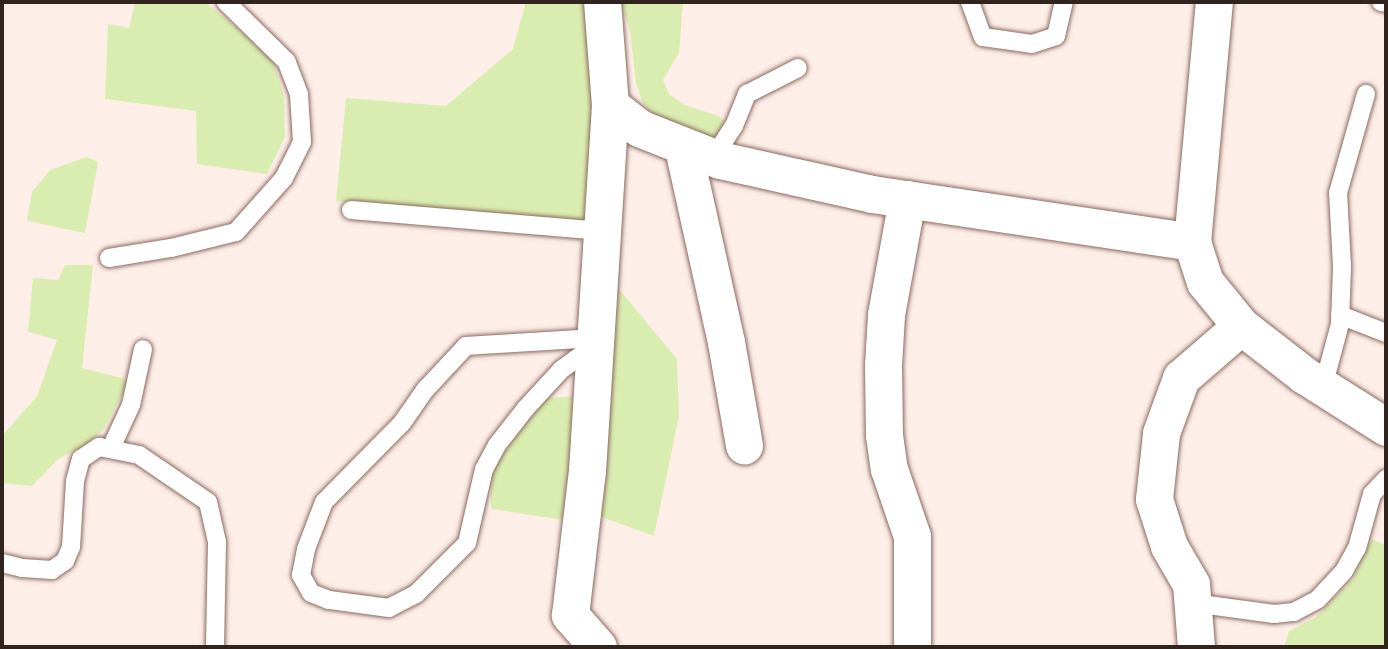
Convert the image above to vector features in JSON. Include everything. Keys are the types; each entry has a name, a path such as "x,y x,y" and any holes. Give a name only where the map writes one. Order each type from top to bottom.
{"street":[{"path":"583,642 570,615 587,471 610,105 601,2"},
{"path":"1214,2 1192,242 1205,282 1241,326 1323,387 1386,427"},
{"path":"610,105 639,128 698,153 907,199 1192,242"},
{"path":"698,153 744,445"},
{"path":"907,199 886,315 883,365 884,435 889,469 912,536 912,647"},
{"path":"1196,647 1191,584 1169,546 1154,499 1161,433 1181,377 1241,326"}],"lane":[{"path":"109,258 171,248 236,232 284,178 302,142 299,94 287,62 231,2"},
{"path":"970,2 983,37 1032,44 1056,36 1064,2"},
{"path":"698,153 734,126 747,94 798,68"},
{"path":"1323,387 1340,315 1342,266 1338,193 1366,94"},
{"path":"351,210 602,232"},
{"path":"1340,315 1386,332"},
{"path":"595,341 561,370 526,408 498,445 484,469 467,543 416,594 389,608 329,600 311,593 301,575 306,549 324,502 383,444 425,390 466,345 595,341"},
{"path":"111,448 131,405 143,349"},
{"path":"2,563 22,568 52,570 65,561 71,547 75,481 80,459 99,447 139,455 208,502 217,542 215,647"},
{"path":"1193,603 1274,614 1294,612 1318,599 1344,572 1357,548 1372,494 1386,479"}],"green space":[{"path":"135,2 205,2 272,57 284,96 285,137 267,174 197,164 196,111 105,99 108,24 129,28"},
{"path":"526,2 594,2 596,226 336,201 346,98 446,106 513,49"},
{"path":"621,2 683,2 679,53 663,80 669,94 684,105 719,116 726,124 712,148 658,119 643,103 636,83 630,31"},
{"path":"87,157 98,162 85,233 27,221 32,192 50,170"},
{"path":"65,265 93,265 82,368 130,380 103,430 87,444 58,459 32,486 2,483 2,436 37,396 57,340 28,332 33,278 58,280"},
{"path":"617,287 677,359 679,416 654,536 596,515"},
{"path":"578,396 571,521 491,509 491,476 498,455 523,423 548,398"},
{"path":"1371,539 1386,545 1386,647 1284,647 1289,631 1316,617 1353,579"}]}
